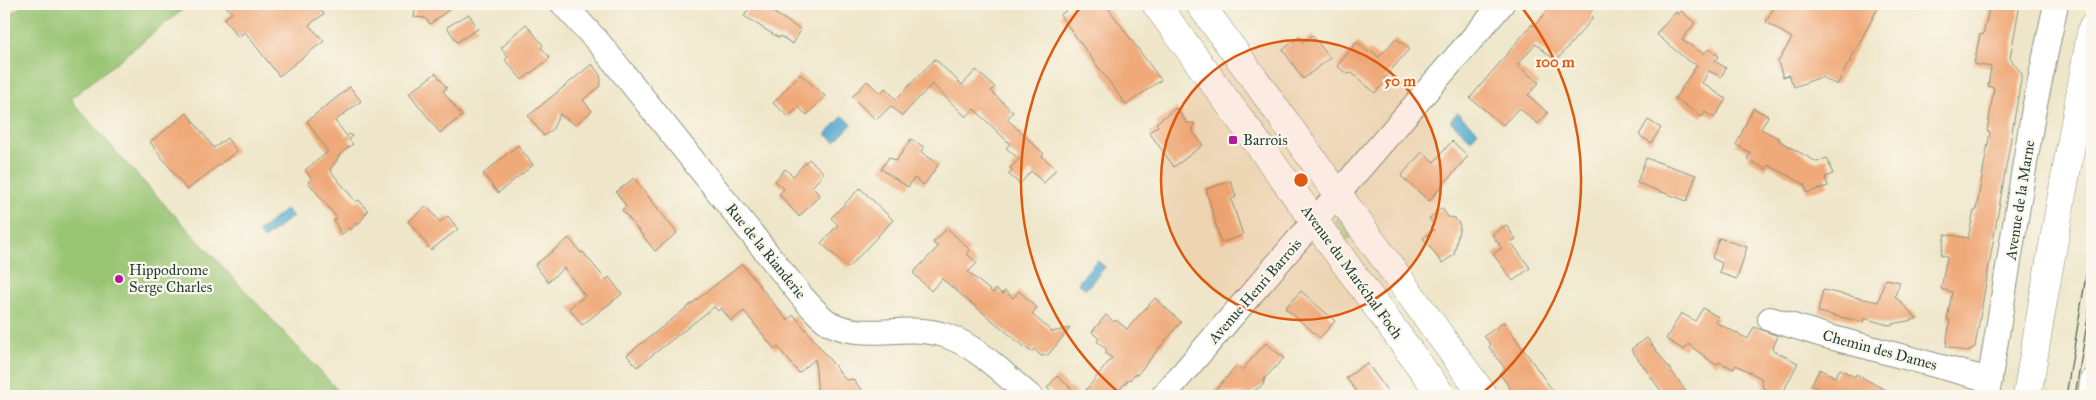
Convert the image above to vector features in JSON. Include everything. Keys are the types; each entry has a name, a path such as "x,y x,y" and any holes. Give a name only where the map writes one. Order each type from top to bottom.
{"main road":[{"name":"Avenue du Maréchal Foch","path":"1156,4 1442,396"},
{"path":"1200,4 1484,396"},
{"path":"2027,396 2092,28"},
{"path":"2046,396 2092,125"}],"street":[{"name":"Rue de la Rianderie","path":"564,4 600,44 798,291 823,318 831,324 855,331 916,330 949,337 976,351 1030,396"},
{"name":"Avenue Henri Barrois","path":"1164,396 1502,4"},
{"name":"Avenue de la Marne","path":"1989,388 2034,114 2056,4"},
{"name":"Chemin des Dames","path":"1770,319 1989,388"},
{"path":"2090,396 2092,381"}],"green space":[{"name":"Hippodrome Serge Charles","path":"24,4 190,4 70,99 125,162 343,396 4,396 4,20"},
{"path":"1341,214 1358,232 1338,246 1329,226"}],"water":[{"path":"1457,113 1478,131 1471,140 1450,121"},
{"path":"843,116 852,124 835,142 826,134"},
{"path":"286,209 293,216 264,239 258,232"},
{"path":"1097,260 1105,267 1086,289 1078,283"}],"building":[{"path":"224,4 316,4 324,14 309,25 324,41 279,76 245,32 238,37 224,19 232,13"},
{"path":"416,4 456,4 430,24 425,18 414,17"},
{"path":"752,4 760,4 801,30 793,44 780,36 779,38 744,16"},
{"path":"1075,4 1105,4 1161,80 1126,105 1060,15"},
{"path":"1554,4 1598,4 1589,14 1593,18 1556,61 1536,44 1517,65 1539,83 1528,95 1548,113 1538,124 1519,108 1503,125 1470,98 1532,24 1534,26"},
{"path":"1776,4 1880,4 1837,85 1821,77 1794,87 1789,75 1783,77 1778,62 1792,38 1766,22"},
{"path":"1990,4 2020,4 2010,58 2022,74 1975,347 1967,352 1946,346 1950,320 1947,320 1952,292 1941,289 1947,256 1941,255 1945,234 1968,238 1974,211 1976,211 1990,132 1987,131 1994,88 1988,86 1991,67 1974,64 1980,34 1983,35"},
{"path":"1681,11 1695,23 1682,40 1704,54 1708,49 1719,56 1715,61 1726,68 1721,77 1709,71 1702,83 1726,99 1714,118 1705,112 1702,117 1675,98 1697,65 1687,60 1656,34 1676,12 1678,15"},
{"path":"469,14 478,29 457,42 447,27"},
{"path":"526,24 543,45 541,47 550,58 522,80 505,60 508,57 501,48"},
{"path":"1312,35 1330,58 1303,79 1283,50 1299,37 1303,42"},
{"path":"1396,38 1409,49 1375,93 1352,73 1347,74 1337,66 1357,42 1368,52 1370,50 1379,57"},
{"path":"935,59 962,85 976,70 995,87 991,91 1013,112 1007,119 1044,154 1042,156 1056,169 1044,183 1031,171 1020,184 1008,174 1012,170 1010,168 1019,159 1006,148 1010,144 974,109 966,117 932,84 902,116 891,106 876,120 852,97 867,81 880,93 885,88 896,99"},
{"path":"592,64 600,75 600,86 583,100 592,111 575,125 560,114 552,130 544,136 528,116"},
{"path":"436,73 447,88 443,91 462,116 440,133 409,93"},
{"path":"800,74 825,96 807,115 798,107 789,117 773,103"},
{"path":"350,87 361,101 335,121 347,136 350,134 352,136 349,140 353,144 341,153 330,170 356,202 359,200 368,211 358,225 356,223 351,230 349,228 341,235 334,220 337,218 308,182 312,179 305,170 328,152 307,121"},
{"path":"1176,108 1187,123 1194,123 1193,132 1203,145 1174,167 1149,132 1158,126 1156,123"},
{"path":"1753,108 1768,116 1761,129 1817,162 1827,158 1833,174 1825,177 1828,186 1807,193 1804,184 1768,165 1766,169 1747,159 1751,153 1736,145"},
{"path":"187,113 214,148 227,138 237,151 187,190 150,142"},
{"path":"1648,120 1661,128 1651,143 1639,135"},
{"path":"911,139 924,147 921,152 939,164 924,185 914,178 908,187 881,169 889,157 896,161"},
{"path":"1452,141 1468,156 1429,201 1401,176 1422,152 1434,162"},
{"path":"518,145 533,165 498,193 483,174"},
{"path":"1646,158 1696,175 1687,201 1637,183"},
{"path":"809,159 824,173 812,187 820,195 799,217 779,194 784,189 775,181 785,169 793,176"},
{"path":"634,178 677,233 655,251 622,210 626,206 616,192"},
{"path":"1231,181 1236,197 1231,199 1243,235 1221,243 1206,189"},
{"path":"860,188 893,220 848,268 821,243 838,225 831,218"},
{"path":"427,206 440,222 448,216 458,229 431,250 408,221"},
{"path":"1442,208 1448,217 1455,218 1460,225 1454,255 1442,263 1423,238 1434,230 1431,227 1434,225 1429,218"},
{"path":"1506,225 1516,239 1511,242 1530,268 1513,281 1493,254 1502,248 1492,235"},
{"path":"947,228 970,250 967,254 977,263 968,272 993,293 996,289 1002,294 1005,291 1013,298 1019,291 1037,308 1032,314 1052,332 1070,328 1048,355 1041,356 1034,349 1032,352 1027,349 942,279 931,291 913,273 938,247 933,243"},
{"path":"569,238 606,280 609,277 622,294 582,325 569,308 585,296 564,268 548,282 535,265"},
{"path":"1719,238 1747,247 1737,279 1719,273 1722,263 1712,258"},
{"path":"742,264 787,320 794,315 846,380 853,379 866,396 818,396 815,359 799,373 778,347 775,350 744,311 731,321 721,308 718,311 714,307 637,367 627,355"},
{"path":"1885,279 1900,282 1895,296 1917,319 1888,325 1864,318 1863,322 1818,312 1823,290 1878,302"},
{"path":"1301,291 1335,321 1320,338 1285,308"},
{"path":"1155,298 1181,322 1137,375 1135,374 1129,379 1114,396 1081,396 1112,358 1105,353 1107,350 1097,341 1099,339 1092,332 1106,315 1127,329"},
{"path":"1703,308 1718,317 1715,322 1748,339 1754,327 1778,336 1772,350 1798,363 1781,396 1763,388 1761,378 1736,365 1734,369 1719,362 1716,365 1688,344 1684,350 1666,339 1681,313 1695,321"},
{"path":"1504,322 1557,396 1516,396 1499,373 1505,369 1489,347 1491,345 1484,336"},
{"path":"1647,338 1689,396 1665,396 1661,391 1631,349"},
{"path":"1266,343 1284,358 1265,378 1263,385 1249,394 1214,391 1237,366 1242,370"},
{"path":"1367,363 1391,396 1360,396 1346,378"},
{"path":"1820,369 1835,377 1840,369 1855,377 1856,374 1896,396 1833,396 1811,385"},
{"path":"1057,376 1080,396 1057,396 1047,388"}],"tram line":[{"path":"2066,396 2092,240"},
{"path":"2075,396 2092,293"}],"place":[{"name":"Barrois","path":"1233,140"},
{"name":"Hippodrome Serge Charles","path":"119,279"}]}
